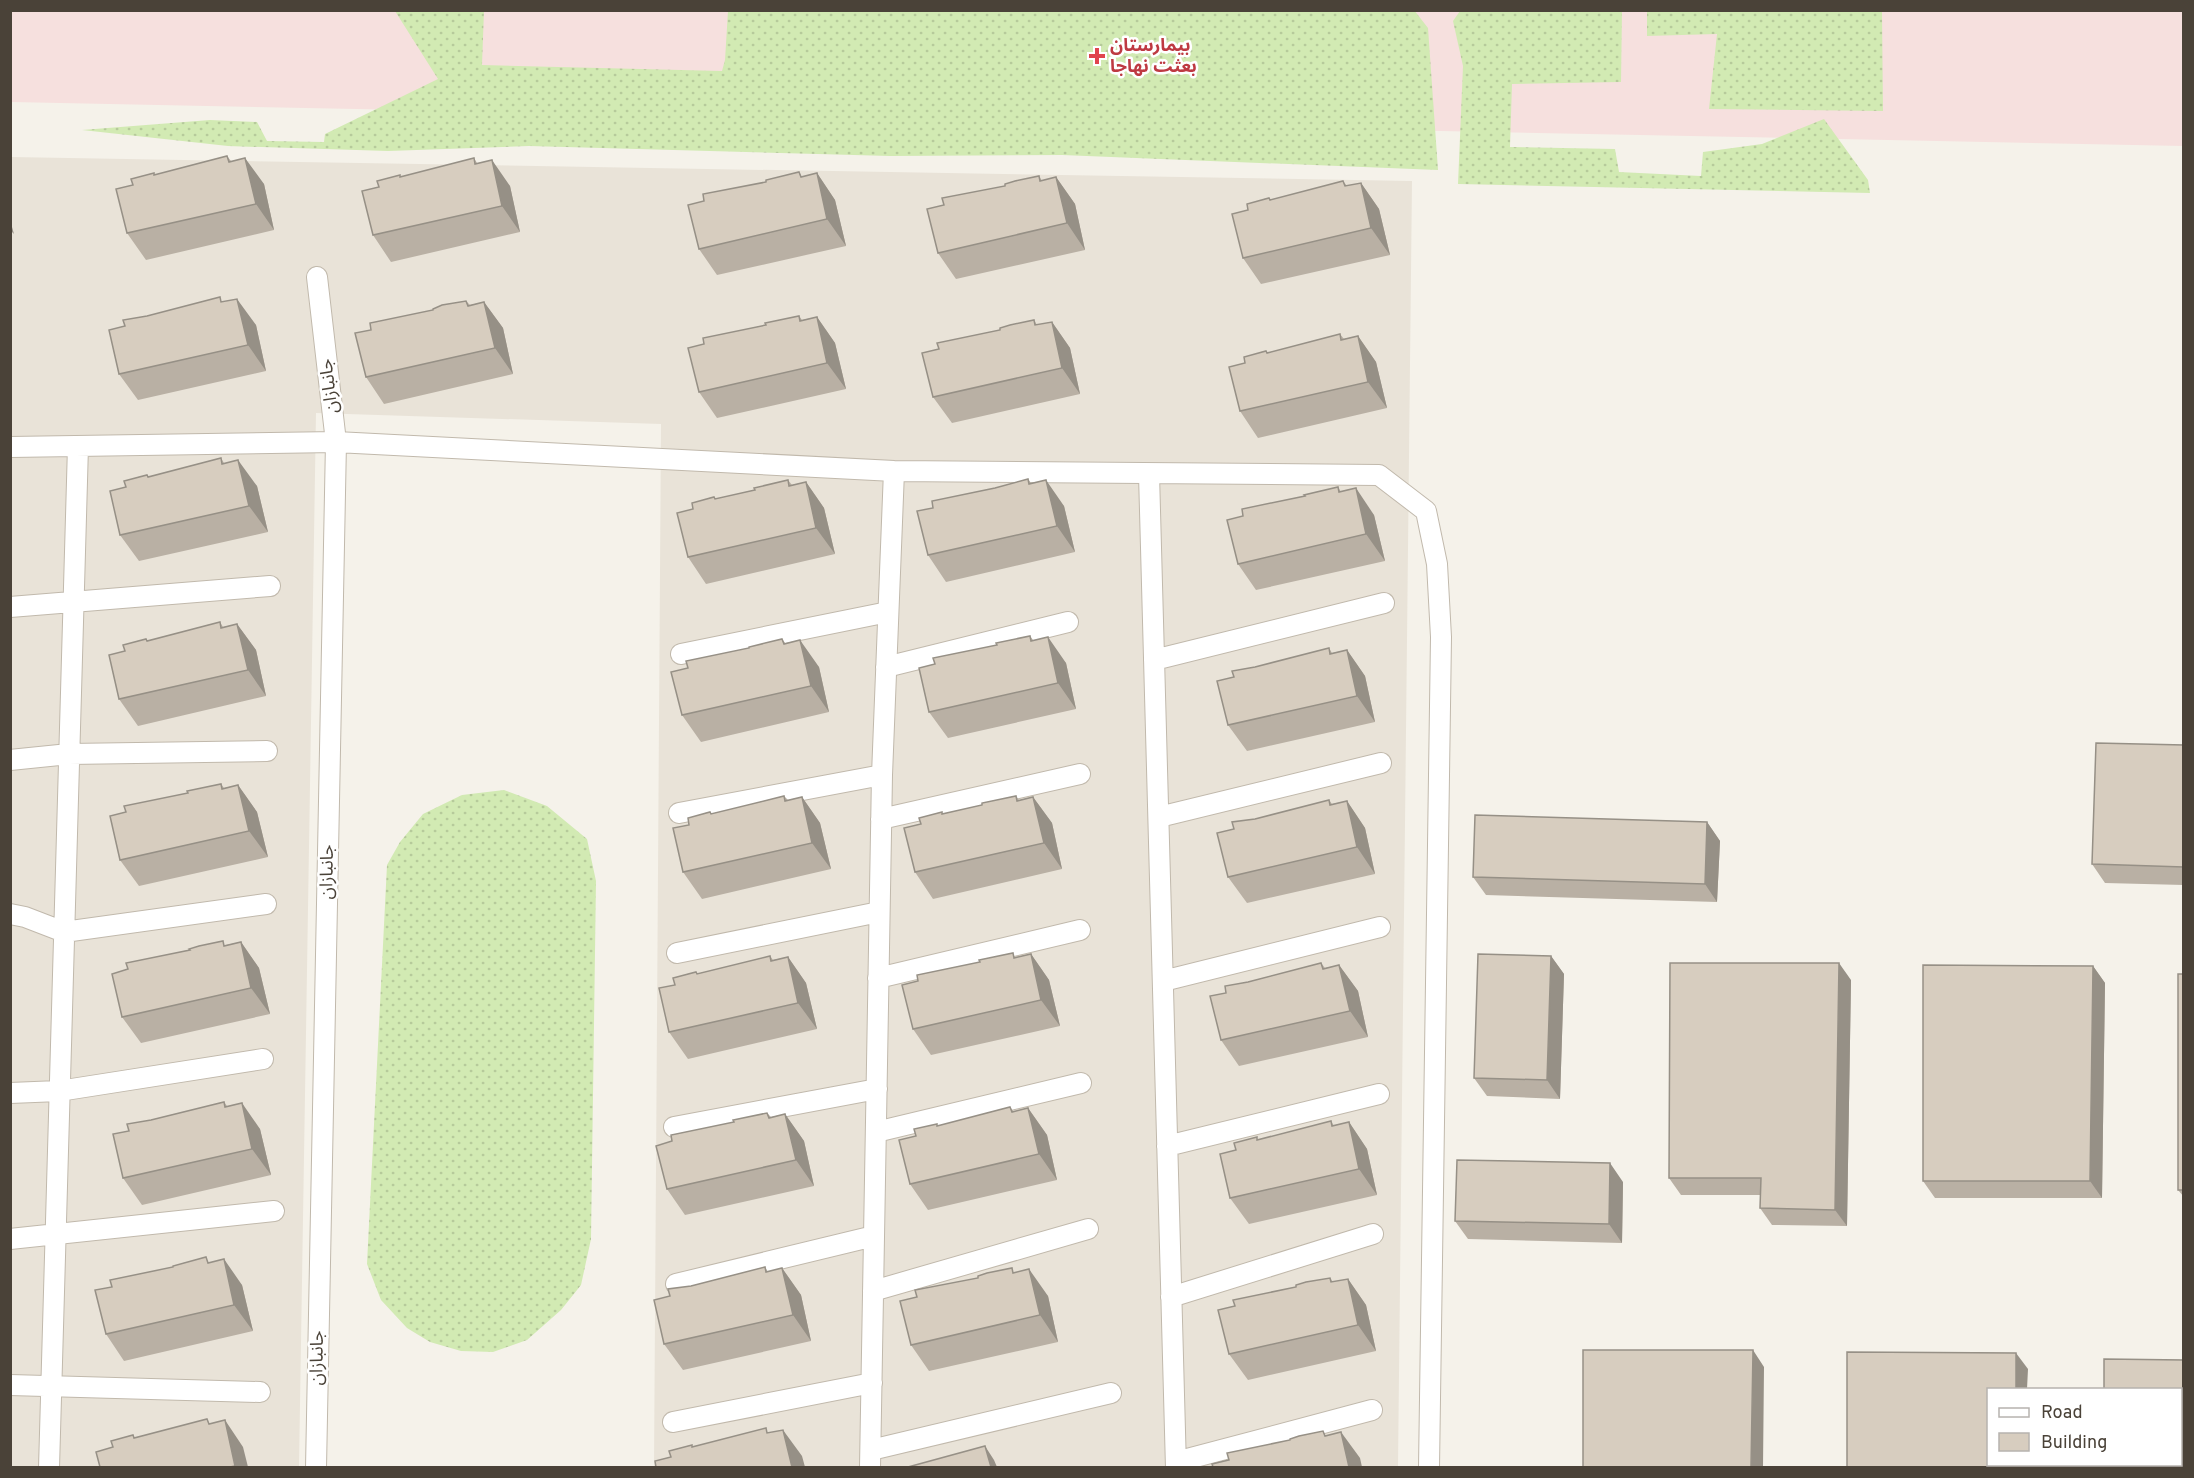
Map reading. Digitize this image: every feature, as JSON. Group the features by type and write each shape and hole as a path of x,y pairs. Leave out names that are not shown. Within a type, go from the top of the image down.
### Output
{"street":[{"name":"جانبازان","path":"316,1467 336,442 317,277"},
{"path":"10,447 336,442 894,471 1379,475 1426,511 1437,564 1441,637 1429,1467"},
{"path":"48,1467 78,446"},
{"path":"894,471 882,775 871,1459 1111,1393"},
{"path":"1149,474 1176,1465 1372,1410"},
{"path":"10,607 270,586"},
{"path":"1154,660 1384,603"},
{"path":"681,654 888,612"},
{"path":"886,667 1068,622"},
{"path":"10,760 69,753 267,752"},
{"path":"1159,817 1381,763"},
{"path":"881,819 1080,774"},
{"path":"679,813 882,775"},
{"path":"10,914 25,917 64,932 266,904"},
{"path":"677,953 879,912"},
{"path":"1163,981 1380,927"},
{"path":"878,978 1080,930"},
{"path":"10,1093 59,1091 263,1059"},
{"path":"876,1132 1081,1083"},
{"path":"674,1126 877,1089"},
{"path":"1167,1146 1379,1094"},
{"path":"10,1239 274,1211"},
{"path":"873,1292 1088,1228"},
{"path":"1171,1297 1373,1234"},
{"path":"676,1284 874,1236"},
{"path":"673,1422 872,1383"},
{"path":"10,1385 260,1392"}],"shaded area":[{"name":"بیمارستان بعثت نهاجا","path":"11,10 2184,11 2183,146 11,102"},
{"path":"11,157 1412,181 1398,1467 654,1467 661,424 316,413 299,1467 11,1468"}],"green space":[{"path":"1414,10 1428,28 1438,170 1062,155 890,156 529,146 388,151 228,146 82,130 210,120 257,122 267,141 324,142 325,134 438,79 395,11 484,11 482,65 722,71 725,60 728,11"},
{"path":"1460,11 1622,11 1621,82 1512,84 1510,147 1615,149 1619,172 1701,176 1703,152 1762,144 1824,119 1868,180 1870,193 1458,184 1463,66 1453,21"},
{"path":"1647,11 1882,11 1883,111 1709,109 1717,34 1647,36"},
{"path":"504,790 547,806 587,839 596,881 591,1239 581,1285 561,1310 527,1340 493,1352 461,1351 430,1342 407,1328 381,1300 367,1264 387,865 400,842 423,814 462,795"}],"building":[{"path":"227,156 229,162 245,158 256,204 127,233 116,189 133,185 131,179"},
{"path":"474,158 475,164 492,160 502,206 373,235 362,191 379,187 377,181"},
{"path":"799,172 801,177 817,173 827,219 699,249 688,205 704,201 703,194 766,182 766,180"},
{"path":"1039,176 1040,181 1056,177 1067,223 938,253 927,209 944,205 942,198 1005,186 1015,181"},
{"path":"1343,181 1345,186 1361,183 1371,228 1243,258 1232,214 1248,210 1247,204"},
{"path":"220,297 221,302 237,299 248,345 119,374 109,330 125,326 123,320"},
{"path":"466,301 468,306 484,302 495,348 366,377 355,333 371,330 370,323"},
{"path":"799,316 800,321 817,317 827,363 699,392 688,348 704,344 703,338"},
{"path":"1034,320 1035,325 1052,322 1062,368 933,397 922,353 939,349 937,343 1000,330 1010,325"},
{"path":"1340,334 1341,340 1358,336 1368,382 1240,411 1229,367 1245,363 1244,357"},
{"path":"221,458 222,464 238,460 249,506 120,535 110,491 126,487 124,481"},
{"path":"1028,479 1029,484 1046,480 1057,526 928,555 917,511 933,508 932,501"},
{"path":"788,480 789,486 806,482 816,528 688,557 677,513 693,509 692,503 755,490 754,488"},
{"path":"1338,487 1339,492 1356,488 1366,534 1238,564 1227,520 1243,516 1242,509"},
{"path":"220,622 221,628 237,624 248,670 119,699 109,655 125,651 123,645"},
{"path":"1030,636 1031,641 1048,637 1058,683 929,712 919,668 935,664 933,658"},
{"path":"782,639 784,644 800,640 811,686 682,715 671,672 688,668 686,661"},
{"path":"1329,648 1330,654 1347,650 1357,696 1228,725 1217,681 1234,677 1232,671"},
{"path":"2096,743 2184,745 2184,867 2092,864"},
{"path":"221,784 222,789 238,785 249,831 120,860 110,816 126,812 124,806"},
{"path":"784,796 785,801 802,797 812,843 683,872 673,828 689,825 688,818"},
{"path":"1016,796 1017,801 1033,797 1044,843 915,872 904,828 921,824 919,818"},
{"path":"1329,800 1330,805 1347,801 1357,847 1228,877 1217,833 1234,829 1232,822 1255,819"},
{"path":"1475,815 1707,822 1705,884 1473,877"},
{"path":"223,941 224,946 241,942 251,988 122,1017 112,974 128,969 126,963"},
{"path":"1013,953 1014,958 1031,954 1041,1000 913,1029 902,985 918,981 917,975"},
{"path":"1478,954 1551,956 1547,1080 1474,1078"},
{"path":"770,956 771,961 788,957 798,1003 669,1032 659,988 675,985 673,978"},
{"path":"1321,963 1323,969 1339,965 1350,1011 1221,1040 1210,996 1226,993 1225,986"},
{"path":"1670,963 1839,963 1835,1210 1760,1208 1761,1178 1669,1178"},
{"path":"1923,965 2093,966 2090,1181 1923,1181"},
{"path":"2178,974 2184,974 2184,1190 2178,1190"},
{"path":"224,1102 225,1107 242,1103 252,1149 123,1178 113,1134 129,1131 127,1124"},
{"path":"1010,1107 1012,1112 1028,1108 1039,1154 910,1184 899,1140 916,1136 914,1129 937,1124 937,1126"},
{"path":"767,1113 769,1118 785,1114 796,1160 667,1189 656,1146 672,1141 671,1135"},
{"path":"1331,1121 1332,1126 1349,1122 1359,1169 1230,1198 1220,1154 1236,1150 1234,1143 1257,1137 1257,1140"},
{"path":"1457,1160 1610,1163 1609,1224 1455,1221"},
{"path":"206,1257 208,1263 224,1259 234,1305 106,1334 95,1290 112,1287 110,1280 173,1267"},
{"path":"765,1267 766,1272 782,1268 793,1315 664,1344 654,1300 670,1296 668,1289 691,1286"},
{"path":"1012,1268 1013,1273 1029,1269 1040,1315 911,1345 900,1301 917,1297 915,1290 978,1278 987,1273"},
{"path":"1330,1278 1331,1282 1348,1279 1358,1325 1229,1354 1218,1310 1235,1306 1233,1300"},
{"path":"1583,1350 1753,1350 1751,1467 1583,1467"},
{"path":"1847,1352 2016,1353 2016,1388 1987,1388 1987,1466 2054,1466 2054,1467 1847,1467"},
{"path":"2104,1359 2184,1360 2184,1467 2103,1467 2182,1466 2182,1388 2104,1388"},
{"path":"207,1419 209,1424 225,1420 235,1466 100,1467 96,1452 113,1447 111,1441 133,1435 134,1438"},
{"path":"766,1428 767,1433 783,1430 792,1467 656,1467 655,1461 671,1457 669,1451"},
{"path":"1323,1431 1325,1436 1341,1432 1349,1467 1213,1467 1212,1464 1229,1460 1227,1453"},
{"path":"985,1446 991,1467 908,1467"}],"place":[{"name":"بیمارستان بعثت نهاجا","path":"1097,56"}]}
